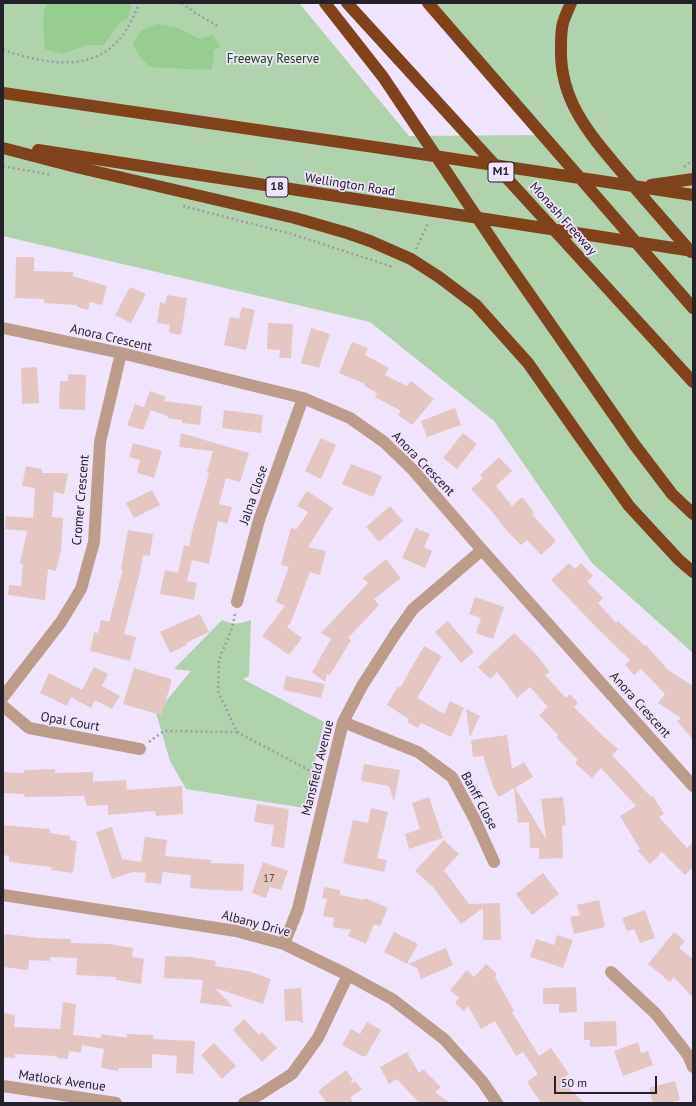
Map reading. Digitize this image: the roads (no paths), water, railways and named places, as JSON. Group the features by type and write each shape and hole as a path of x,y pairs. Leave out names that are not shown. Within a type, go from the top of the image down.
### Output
{"highway":[{"path":"325,3 383,77 520,280 634,444 672,494 693,514"},
{"name":"Monash Freeway","path":"347,3 693,382"},
{"path":"428,3 693,308"},
{"path":"571,3 563,24 560,56 565,86 571,103 596,142 693,254"},
{"path":"3,93 693,195"},
{"name":"Wellington Road","path":"3,144 427,211 693,251"},
{"path":"3,148 76,167 295,218 353,235 411,259 476,305 528,362 629,506 679,560 693,572"},
{"path":"640,187 693,178"}],"street":[{"name":"Anora Crescent","path":"3,328 121,353 303,398 350,418 384,442 413,470 482,550 693,786"},
{"name":"Cromer Crescent","path":"3,697 61,622 81,589 94,542 100,442 121,353"},
{"name":"Jalna Close","path":"238,602 259,520 303,398"},
{"name":"Mansfield Avenue","path":"284,944 298,909 343,722 362,686 396,632 413,609 482,550"},
{"name":"Opal Court","path":"3,706 29,728 140,749"},
{"name":"Banff Close","path":"343,722 418,752 452,777 474,818 494,862"},
{"name":"Albany Drive","path":"3,895 236,931 284,944 348,975 392,999 444,1039 482,1082 497,1103"},
{"path":"611,972 656,1014 688,1055 693,1067"},
{"path":"244,1103 292,1074 318,1038 348,975"},
{"name":"Matlock Avenue","path":"3,1086 116,1103"}],"park label":[{"name":"Freeway Reserve","path":"273,59"}]}
